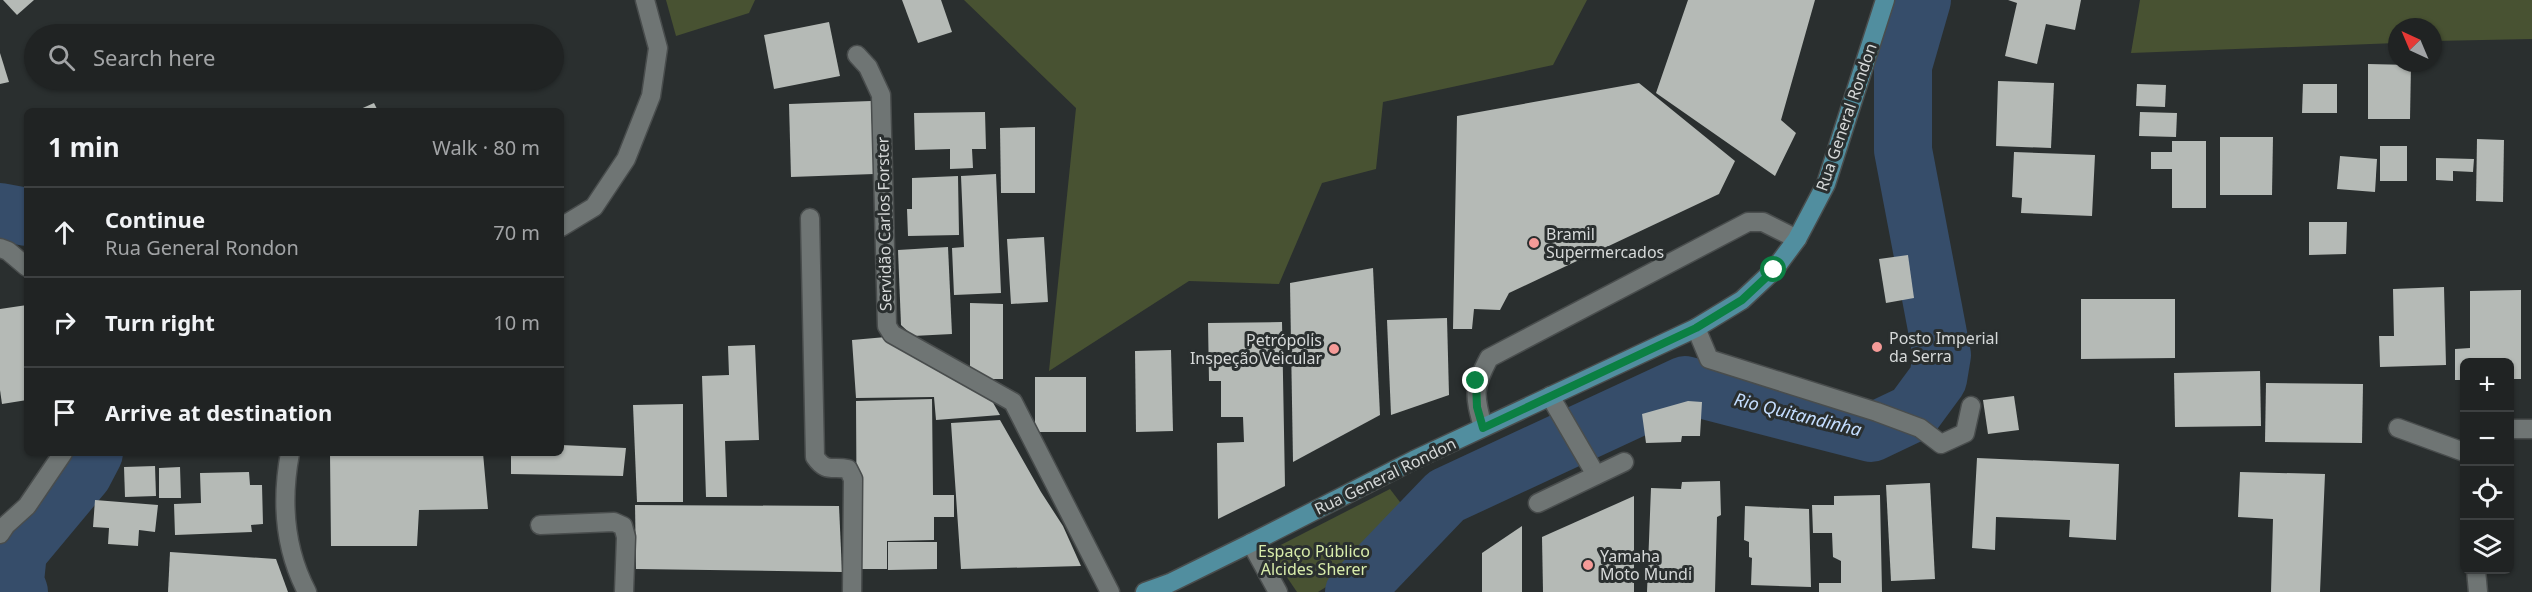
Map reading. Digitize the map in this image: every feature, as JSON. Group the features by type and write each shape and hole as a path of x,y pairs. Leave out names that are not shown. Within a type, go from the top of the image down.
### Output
{"main road":[{"name":"Rua General Rondon","path":"1145,592 1170,583 1483,428 1696,328 1742,300 1774,270 1797,239 1826,184 1885,0"}],"street":[{"path":"564,225 594,207 626,159 651,96 658,48 645,0"},
{"name":"Servidão Carlos Forster","path":"857,55 868,67 881,95 887,326 892,334 1013,402 1110,592"},
{"path":"810,218 815,457 820,465 826,468 848,469 854,479 852,592"},
{"path":"1483,428 1477,407 1476,381 1490,358 1748,222 1763,222 1797,239"},
{"path":"0,248 8,251 24,264"},
{"path":"1696,328 1709,359 1877,412 1920,428 1941,444 1965,433 1971,406"},
{"path":"1551,397 1596,475"},
{"path":"2398,428 2460,451"},
{"path":"2514,429 2532,429"},
{"path":"0,534 6,525 27,506 61,456"},
{"path":"290,456 284,520 297,572 307,592"},
{"path":"1538,503 1624,462"},
{"path":"540,525 614,522 623,526 626,537 624,592"},
{"path":"1251,543 1277,591"},
{"path":"2476,574 2478,592"}],"green space":[{"path":"666,0 755,0 749,13 676,36"},
{"path":"964,0 1587,0 1553,65 1383,102 1376,169 1322,183 1279,284 1189,281 1049,371 1076,108"},
{"path":"2140,0 2532,0 2532,39 2442,41 2442,18 2388,18 2388,43 2131,53"},
{"name":"Espaço Público Alcides Sherer","path":"1390,489 1403,506 1334,582 1318,592 1297,592 1269,551"}],"building":[{"path":"3,0 34,0 17,15"},
{"path":"902,0 941,0 952,32 918,43"},
{"path":"1688,0 1815,0 1781,120 1796,133 1775,176 1656,93"},
{"path":"2008,0 2081,0 2075,30 2046,24 2037,64 2005,56 2017,3"},
{"path":"829,22 840,76 774,89 764,35"},
{"path":"0,53 9,82 0,84"},
{"path":"2368,64 2388,64 2388,72 2411,72 2410,119 2368,119"},
{"path":"1998,81 2054,83 2051,148 1996,146"},
{"name":"Bramil Supermercados","path":"1639,83 1735,161 1719,194 1509,293 1500,310 1474,309 1472,329 1453,329 1457,116"},
{"path":"2137,84 2166,85 2165,107 2136,106"},
{"path":"2303,84 2337,84 2337,113 2302,113"},
{"path":"871,101 874,174 791,177 789,104"},
{"path":"374,103 376,108 363,108"},
{"path":"985,112 986,149 972,149 973,168 950,169 950,149 915,150 914,113"},
{"path":"2140,112 2177,113 2176,137 2139,136"},
{"path":"1035,127 1035,193 1001,193 1000,128"},
{"path":"2220,137 2273,137 2272,195 2220,195"},
{"path":"2477,139 2504,140 2503,202 2476,201"},
{"path":"2172,141 2206,141 2206,208 2172,208 2172,169 2151,169 2151,152 2172,152"},
{"path":"2380,146 2407,146 2407,181 2380,181"},
{"path":"2014,152 2095,155 2092,216 2021,213 2022,198 2012,197"},
{"path":"2340,156 2377,159 2375,192 2337,189"},
{"path":"2436,158 2474,159 2473,172 2453,171 2453,181 2436,180"},
{"path":"996,174 1001,293 954,295 952,248 964,247 961,176"},
{"path":"958,176 959,235 908,236 907,209 912,209 912,178"},
{"path":"2309,222 2347,222 2346,254 2309,255"},
{"path":"1044,237 1048,302 1011,304 1007,239"},
{"path":"948,247 952,334 913,336 901,325 898,250"},
{"path":"1908,255 1914,298 1886,303 1879,259"},
{"name":"Petrópolis Inspeção Veicular","path":"1373,268 1380,415 1293,462 1290,283"},
{"path":"2444,287 2446,365 2380,367 2379,336 2394,336 2393,289"},
{"path":"2521,290 2521,379 2514,379 2514,358 2460,358 2460,380 2455,380 2455,349 2470,348 2470,291"},
{"path":"2081,299 2175,299 2175,358 2081,359"},
{"path":"970,303 1003,304 1003,379 981,379 970,373"},
{"path":"24,305 24,400 2,404 0,390 0,309"},
{"path":"1447,318 1449,395 1391,415 1387,320"},
{"path":"1282,322 1285,486 1218,519 1217,443 1244,442 1243,417 1221,417 1221,381 1209,381 1208,323"},
{"path":"886,337 991,399 1000,415 936,420 934,397 856,398 852,340"},
{"path":"755,345 759,440 725,441 727,497 706,497 702,376 729,375 728,346"},
{"path":"1171,350 1173,431 1136,432 1135,351"},
{"path":"2260,371 2261,426 2175,427 2174,373"},
{"path":"1035,377 1086,377 1086,432 1035,432"},
{"path":"2266,383 2363,384 2362,443 2265,442"},
{"path":"2014,396 2019,430 1988,434 1983,400"},
{"path":"932,399 933,495 954,495 954,517 934,517 934,540 887,541 887,569 857,569 856,401"},
{"path":"1688,401 1702,402 1700,436 1682,436 1681,442 1646,443 1642,414"},
{"path":"683,404 683,502 637,502 633,405"},
{"path":"1000,420 1063,526 1081,566 961,569 951,423"},
{"path":"564,445 626,448 623,476 511,474 511,456 564,456"},
{"path":"330,456 483,456 488,509 419,510 417,546 331,546"},
{"path":"1977,458 2119,464 2116,540 2069,537 2070,520 1996,517 1995,550 1972,548"},
{"path":"155,466 156,496 125,497 124,467"},
{"path":"180,467 181,498 159,498 159,468"},
{"path":"249,472 250,485 262,485 263,524 251,525 252,532 175,535 174,504 201,503 200,473"},
{"path":"2240,472 2325,474 2320,592 2271,592 2273,519 2238,517"},
{"path":"1720,481 1721,515 1717,517 1715,592 1647,592 1651,488 1681,489 1682,482"},
{"path":"1930,483 1935,579 1891,581 1886,485"},
{"path":"1880,495 1882,592 1819,592 1819,583 1841,583 1841,561 1833,557 1832,533 1813,533 1812,505 1834,505 1834,496"},
{"name":"Yamaha Moto Mundi","path":"1634,496 1634,592 1543,592 1542,537"},
{"path":"95,500 158,505 155,532 139,530 138,546 108,544 109,528 93,527"},
{"path":"635,505 839,506 842,572 636,569"},
{"path":"1745,506 1809,509 1811,587 1751,585 1752,558 1749,557 1749,542 1744,540"},
{"path":"1522,526 1522,592 1482,592 1482,553"},
{"path":"888,542 937,542 937,569 888,570"},
{"path":"170,552 276,559 288,592 168,592"}],"waterway":[{"name":"Rio Quitandinha","path":"1354,592 1446,496 1685,385 1871,433 1913,413 1938,379 1942,355 1903,150 1903,66 1922,0"},
{"path":"0,212 24,216"},
{"path":"19,592 15,581 18,552 83,474 92,456"}],"place":[{"name":"Bramil Supermercados","path":"1534,243"},
{"name":"Posto Imperial da Serra","path":"1877,347"},
{"name":"Petrópolis Inspeção Veicular","path":"1334,349"},
{"name":"Yamaha Moto Mundi","path":"1588,565"}],"route":[{"path":"1476,381 1477,407 1483,428 1696,328 1742,300 1774,270"}]}
